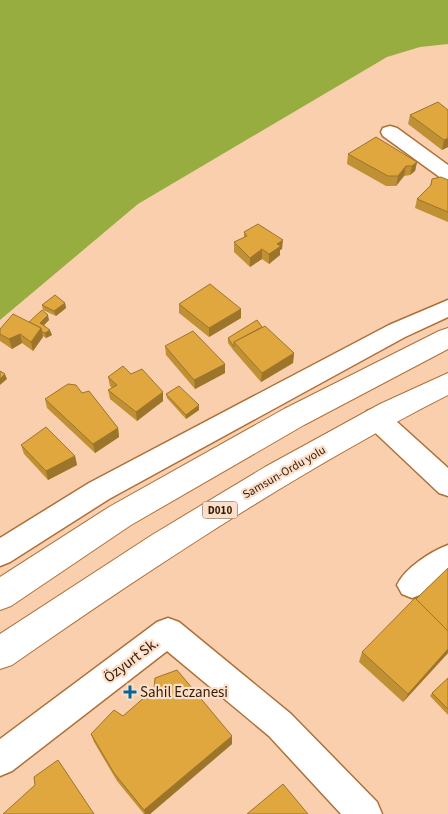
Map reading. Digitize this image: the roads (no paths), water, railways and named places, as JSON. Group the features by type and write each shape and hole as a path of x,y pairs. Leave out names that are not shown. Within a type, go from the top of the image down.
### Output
{"highway":[{"path":"0,595 120,516 294,417 448,338"},
{"name":"Samsun-Ordu yolu","path":"0,653 231,502 376,418 448,382"}],"street":[{"path":"390,132 448,174"},
{"path":"0,553 99,491 397,332 448,308"},
{"path":"376,418 448,485"},
{"path":"412,585 448,558"},
{"name":"Özyurt Sk.","path":"0,759 168,632 280,725 365,814"}],"place":[{"name":"Sahil Eczanesi","path":"130,692"}]}
